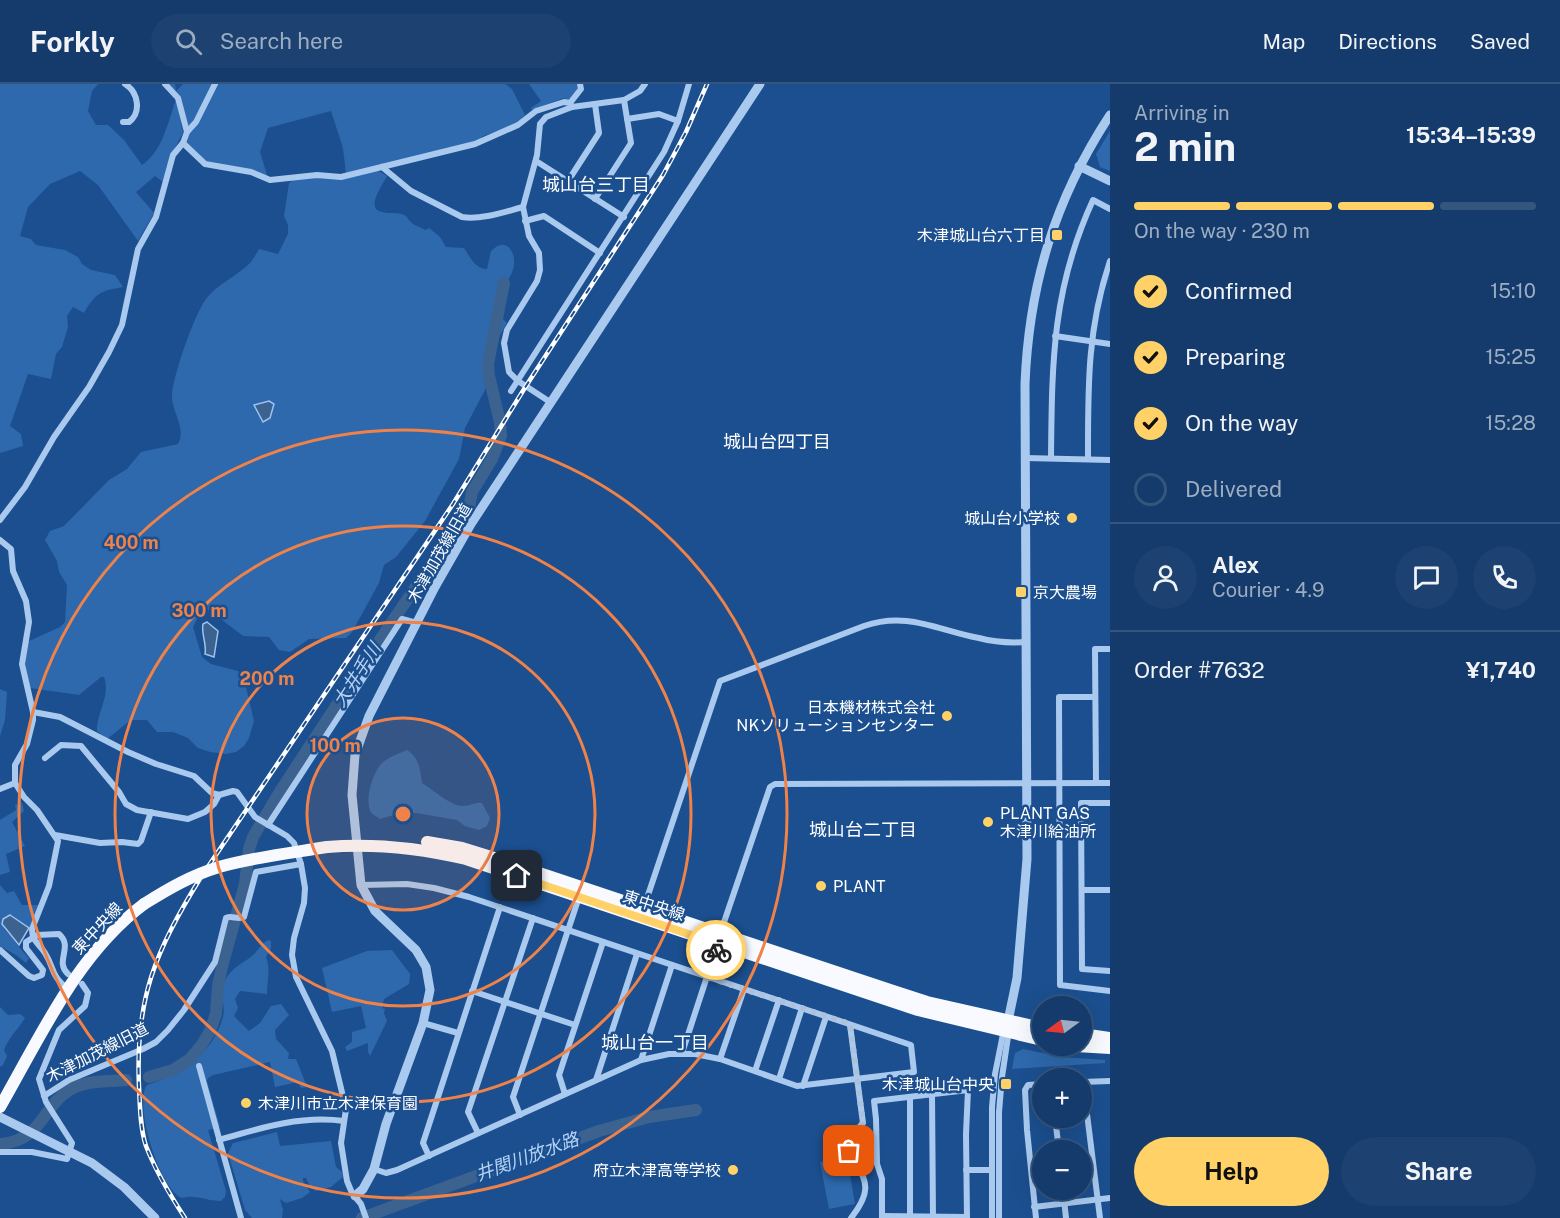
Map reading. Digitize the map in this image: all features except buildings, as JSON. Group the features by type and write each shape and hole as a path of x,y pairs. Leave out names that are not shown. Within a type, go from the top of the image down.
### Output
{"highway":[{"name":"東中央線","path":"356,844 368,839 392,839 414,840 462,848 644,907 719,939"},
{"name":"東中央線","path":"0,1107 68,989 89,958 106,938 144,904 169,888 217,867 263,856 356,844 434,851 466,859 579,897 917,999 1032,1037"},
{"name":"東中央線","path":"1007,1029 1032,1028"},
{"path":"1092,1035 1110,1038"},
{"path":"1092,1047 1110,1048"}],"street":[{"path":"123,122 129,122 137,111 135,93 125,84"},
{"path":"165,84 178,98 187,132"},
{"path":"0,520 25,488 54,436 89,387 122,325 138,249 156,217 173,155 196,122 215,84"},
{"path":"571,105 581,88 580,84"},
{"path":"549,402 509,372 504,343 507,330 537,281 541,264 539,253 529,236 523,207 540,144 539,128 542,121 571,105 624,100 640,91 645,84"},
{"path":"511,391 664,152 678,121 689,84"},
{"name":"木津加茂線旧道","path":"268,825 402,619 417,623 466,532 549,402 760,84"},
{"path":"594,199 631,142 624,100"},
{"path":"183,143 205,164 251,172 270,180 317,175 341,177 475,144 518,125 536,111 564,102 571,105"},
{"path":"567,181 599,133 595,104"},
{"path":"627,119 659,114 678,121"},
{"path":"992,1218 993,1096 1017,978 1028,859 1026,360 1034,293 1054,223 1079,166 1110,115"},
{"path":"536,161 624,217"},
{"path":"1079,166 1110,181"},
{"path":"381,167 411,191 462,217 492,215 523,207"},
{"path":"1051,458 1054,336 1064,282 1083,222 1093,200 1110,209"},
{"path":"525,221 544,216 600,253"},
{"path":"1088,459 1091,341 1097,304 1110,261"},
{"path":"1054,336 1110,344"},
{"path":"1025,458 1110,460"},
{"path":"0,540 11,549 13,571 26,601 29,622 22,664 33,720 27,744 15,765 15,783 55,835 58,841 57,849"},
{"path":"644,907 720,681 864,626 885,621 914,621 979,638 1026,642"},
{"path":"355,1196 363,1189 374,1169 386,1124 423,1023 430,990 423,961 407,939 375,911 361,885 351,784 358,740 417,623"},
{"path":"1096,782 1095,649 1110,649"},
{"path":"1095,697 1059,697 1060,985 1110,991"},
{"path":"33,712 66,719 107,743 156,764 194,776 212,793 219,795 237,792 255,816 294,843 301,864 305,888 304,903 294,938 292,955 296,977 332,1051 346,1109 341,1143 347,1181 366,1218"},
{"path":"45,758 61,745 81,746 119,792 126,804 137,810 188,819 205,812 214,804 219,795"},
{"path":"0,789 15,783"},
{"path":"682,1053 770,787 775,784 1110,783"},
{"path":"1110,803 1081,803 1082,969 1110,971"},
{"path":"55,835 100,843 138,844 151,812"},
{"path":"68,989 55,978 47,956 36,944 32,929 50,886 54,853 69,837"},
{"name":"木津加茂線旧道","path":"70,1151 72,1143 69,1136 45,1099 69,1080 156,1042 168,1030 210,972 219,951 226,918 244,917 256,872 301,864"},
{"path":"361,885 407,884 469,897 850,1024 911,1045 914,1072 797,1086 720,1059 682,1053 660,1055 641,1060 429,1156 386,1173 374,1169"},
{"path":"1082,890 1110,890"},
{"path":"520,1115 513,1097 579,897"},
{"path":"429,1156 423,1143 500,907"},
{"path":"478,1133 468,1112 533,918"},
{"path":"0,950 29,976 38,977 43,970 42,966 26,948 26,942 33,937 59,934 64,938 66,949 61,964 68,974"},
{"path":"565,1094 559,1075 603,942"},
{"path":"596,1080 637,954"},
{"path":"641,1060 672,965"},
{"path":"45,1099 39,1079 40,1073 59,1030 85,1006 88,993 82,984"},
{"path":"720,1059 744,989"},
{"path":"472,991 575,1025"},
{"path":"755,1071 779,1000"},
{"path":"778,1079 802,1008"},
{"path":"803,1086 826,1017"},
{"path":"423,1023 458,1033"},
{"path":"850,1024 863,1123 847,1141 849,1151 863,1173 865,1192 862,1202 851,1218"},
{"path":"999,1218 999,1112 1007,1029"},
{"path":"199,1066 241,1218"},
{"path":"1092,1082 1110,1081"},
{"path":"1032,1085 1028,1085 1025,1090 1036,1218"},
{"path":"968,1090 967,1217 882,1217 882,1179 877,1164 874,1101 932,1094 968,1090"},
{"path":"932,1094 933,1217"},
{"path":"910,1097 910,1217"},
{"path":"0,1117 92,1163 124,1186 155,1218"},
{"path":"219,1140 258,1128 294,1121 324,1118 344,1121"},
{"path":"1088,1128 1100,1218"},
{"path":"0,1152 32,1152 67,1159 70,1151"},
{"path":"966,1170 992,1170"},
{"path":"1034,1207 1110,1198"},
{"path":"1064,1200 1066,1218"}],"shaded area":[{"path":"0,84 98,84 92,91 88,111 96,125 108,125 124,140 142,165 160,144 176,99 183,133 172,153 163,182 155,176 136,192 154,213 138,241 98,185 80,171 50,184 28,207 20,236 31,239 36,245 65,250 78,257 82,264 91,270 115,275 123,287 100,294 84,313 73,307 67,316 68,327 62,347 56,354 51,379 28,374 10,426 21,434 23,446 0,453"},
{"path":"168,84 175,84 176,91 183,84 214,84 189,128 179,94"},
{"path":"217,84 505,84 512,89 525,115 511,126 483,136 480,140 346,174 343,148 331,111 268,128 260,152 268,178 215,166 202,160 187,142 188,135"},
{"path":"529,84 579,84 580,87 571,99 564,98 532,110 531,108 541,101"},
{"path":"1110,131 1110,171 1100,167 1096,154"},
{"path":"373,170 387,176 376,196 377,210 402,214 415,225 425,230 429,228 440,237 446,247 464,248 479,267 487,269 491,251 499,246 507,246 513,254 511,275 501,290 497,302 499,314 507,323 499,337 485,390 465,428 459,459 425,521 396,557 384,565 379,583 352,632 346,638 309,639 290,652 279,650 269,637 243,636 209,610 198,617 193,627 202,657 211,664 238,671 244,679 254,721 244,746 236,752 226,754 210,752 198,748 188,738 173,732 157,732 147,720 131,720 107,739 97,731 106,691 104,677 79,695 30,688 25,662 27,642 60,627 65,622 67,585 45,540 50,531 64,526 109,480 127,469 141,452 178,444 181,432 172,395 190,331 210,294 249,264 259,249 278,254 288,234 288,225 284,216 289,183 293,180"},
{"path":"269,401 274,404 270,418 263,422 254,405"},
{"path":"207,622 218,631 214,657 205,654 203,624"},
{"path":"0,689 7,692 5,720 0,736"},
{"path":"407,750 420,768 422,783 458,806 482,803 490,818 487,826 479,830 465,826 457,820 416,813 397,814 380,819 373,814 368,799 375,773 384,762"},
{"path":"22,803 24,811 12,822 25,846 6,854 10,872 0,875 0,820 16,810 15,805"},
{"path":"0,885 7,893 14,891 22,905 39,905 29,928 12,916 4,929 29,958 26,963 0,946"},
{"path":"10,915 29,928 19,945 2,924 3,919"},
{"path":"268,940 271,941 271,948 266,957 269,971 267,994 240,991 235,999 238,1008 234,1016 249,1031 260,1023 271,1006 281,1004 289,1015 275,1030 276,1039 289,1053 288,1059 296,1059 307,1087 301,1088 298,1082 275,1087 270,1062 208,1078 220,1127 208,1130 226,1191 225,1197 221,1201 182,1198 165,1180 151,1146 143,1110 147,1085 173,1075 204,1052 212,1042 223,1017 222,989 226,979"},
{"path":"392,950 410,974 409,984 384,999 382,1008 385,1009 387,1021 370,1056 368,1043 347,1051 345,1047 352,1042 352,1032 366,1028 361,1006 332,1012 322,968 367,951"},
{"path":"0,1007 8,1015 20,1014 25,1018 6,1045 4,1050 7,1056 0,1067"},
{"path":"1023,1049 1032,1051 1032,1056 1105,1060 1105,1063 1012,1069 1015,1053"},
{"path":"277,1132 280,1146 331,1141 336,1167 342,1172 343,1177 331,1187 316,1191 311,1188 306,1178 303,1178 310,1192 302,1198 286,1203 280,1199 283,1210 282,1218 252,1218 245,1210 228,1153 233,1143"},
{"path":"847,1157 855,1204 829,1209 820,1162"}],"waterway":[{"name":"大井手川","path":"149,1077 173,1070 190,1059 210,1031 216,1014 218,985 223,963 245,884 249,849 253,837 363,665 469,508 472,492 492,459 501,436 488,364 504,283"},
{"name":"大井手川","path":"0,1144 26,1136 35,1129 55,1103 75,1087 94,1082 126,1080"},
{"name":"井関川放水路","path":"362,1218 599,1131 649,1117 696,1110"}],"railway":[{"path":"185,1218 146,1146 139,1087 141,1027 145,1001 151,977 171,929 201,877 453,504 526,386 663,175 686,132 707,84"}],"way so far":[{"path":"716,950 707,977 850,1024 863,1123 847,1141 849,1151"}],"place":[{"name":"木津城山台六丁目","path":"1057,235"},
{"name":"城山台小学校","path":"1072,518"},
{"name":"京大農場","path":"1021,592"},
{"name":"日本機材株式会社 NKソリューションセンター","path":"947,716"},
{"name":"PLANT GAS 木津川給油所","path":"988,822"},
{"name":"PLANT","path":"821,886"},
{"name":"木津城山台中央","path":"1006,1084"},
{"name":"木津川市立木津保育園","path":"246,1103"},
{"name":"府立木津高等学校","path":"733,1170"}],"district":[{"name":"城山台三丁目","path":"596,185"},
{"name":"城山台四丁目","path":"777,442"},
{"name":"城山台二丁目","path":"863,830"},
{"name":"城山台一丁目","path":"655,1043"}],"route":[{"path":"517,876 718,944 716,950"}]}
